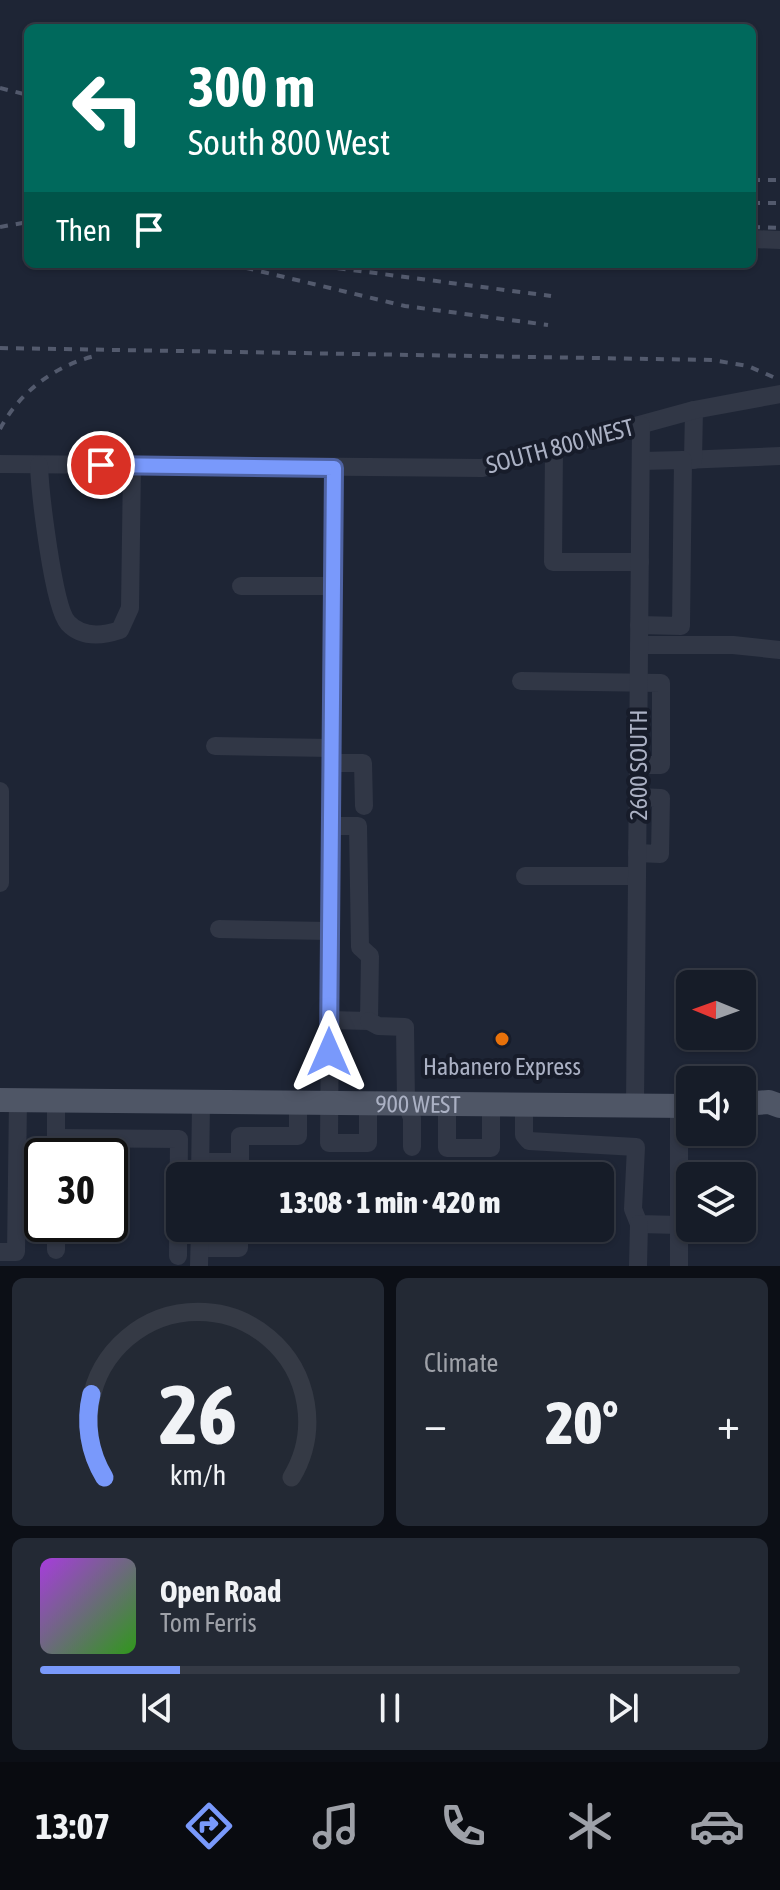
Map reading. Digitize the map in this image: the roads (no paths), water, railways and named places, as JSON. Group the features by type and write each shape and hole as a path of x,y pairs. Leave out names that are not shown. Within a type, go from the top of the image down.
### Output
{"main road":[{"name":"900 WEST","path":"9,1100 676,1107"},
{"path":"756,1103 776,1101"}],"street":[{"path":"756,239 780,240"},
{"name":"SOUTH 800 WEST","path":"0,464 482,468 694,410 780,394"},
{"path":"639,625 681,626 688,460 694,410"},
{"name":"2600 SOUTH","path":"635,1105 641,425"},
{"path":"554,450 553,562 640,562"},
{"path":"641,461 780,456"},
{"path":"39,465 40,506 63,617 81,632 94,635 120,630 130,608 132,465"},
{"path":"334,468 329,1143 368,1143 368,1102"},
{"path":"241,586 333,586"},
{"path":"639,645 733,645 780,650"},
{"path":"521,681 639,684"},
{"path":"215,746 331,755 363,763 364,806"},
{"path":"0,791 0,883"},
{"path":"331,826 358,826 360,947 370,956 369,1021"},
{"path":"525,876 637,876"},
{"path":"219,929 330,931"},
{"path":"329,1020 369,1021 378,1026 405,1027 406,1102 412,1118 412,1147"},
{"path":"0,1252 16,1252 9,1100"},
{"path":"56,1101 56,1138"},
{"path":"240,1162 240,1136 298,1136 298,1102"},
{"path":"200,1162 201,1103"},
{"path":"447,1103 447,1148 491,1148 491,1103"},
{"path":"524,1104 524,1135 529,1141 626,1144 636,1147 633,1209 639,1224 638,1266"},
{"path":"128,1142 179,1139 178,1256"},
{"path":"639,1224 676,1225"},
{"path":"56,1242 56,1250"},
{"path":"200,1257 239,1248 239,1242"},
{"path":"679,1242 679,1266"}],"railway":[{"path":"0,88 24,94"},
{"path":"756,180 780,180"},
{"path":"756,203 780,203"},
{"path":"0,227 24,223"},
{"path":"756,227 780,228"},
{"path":"247,268 405,306 548,325"},
{"path":"337,268 551,296"},
{"path":"0,348 712,360 748,366 780,380"},
{"path":"0,429 18,403 41,381 69,365 99,355"}],"place":[{"name":"Habanero Express","path":"502,1039"}]}
